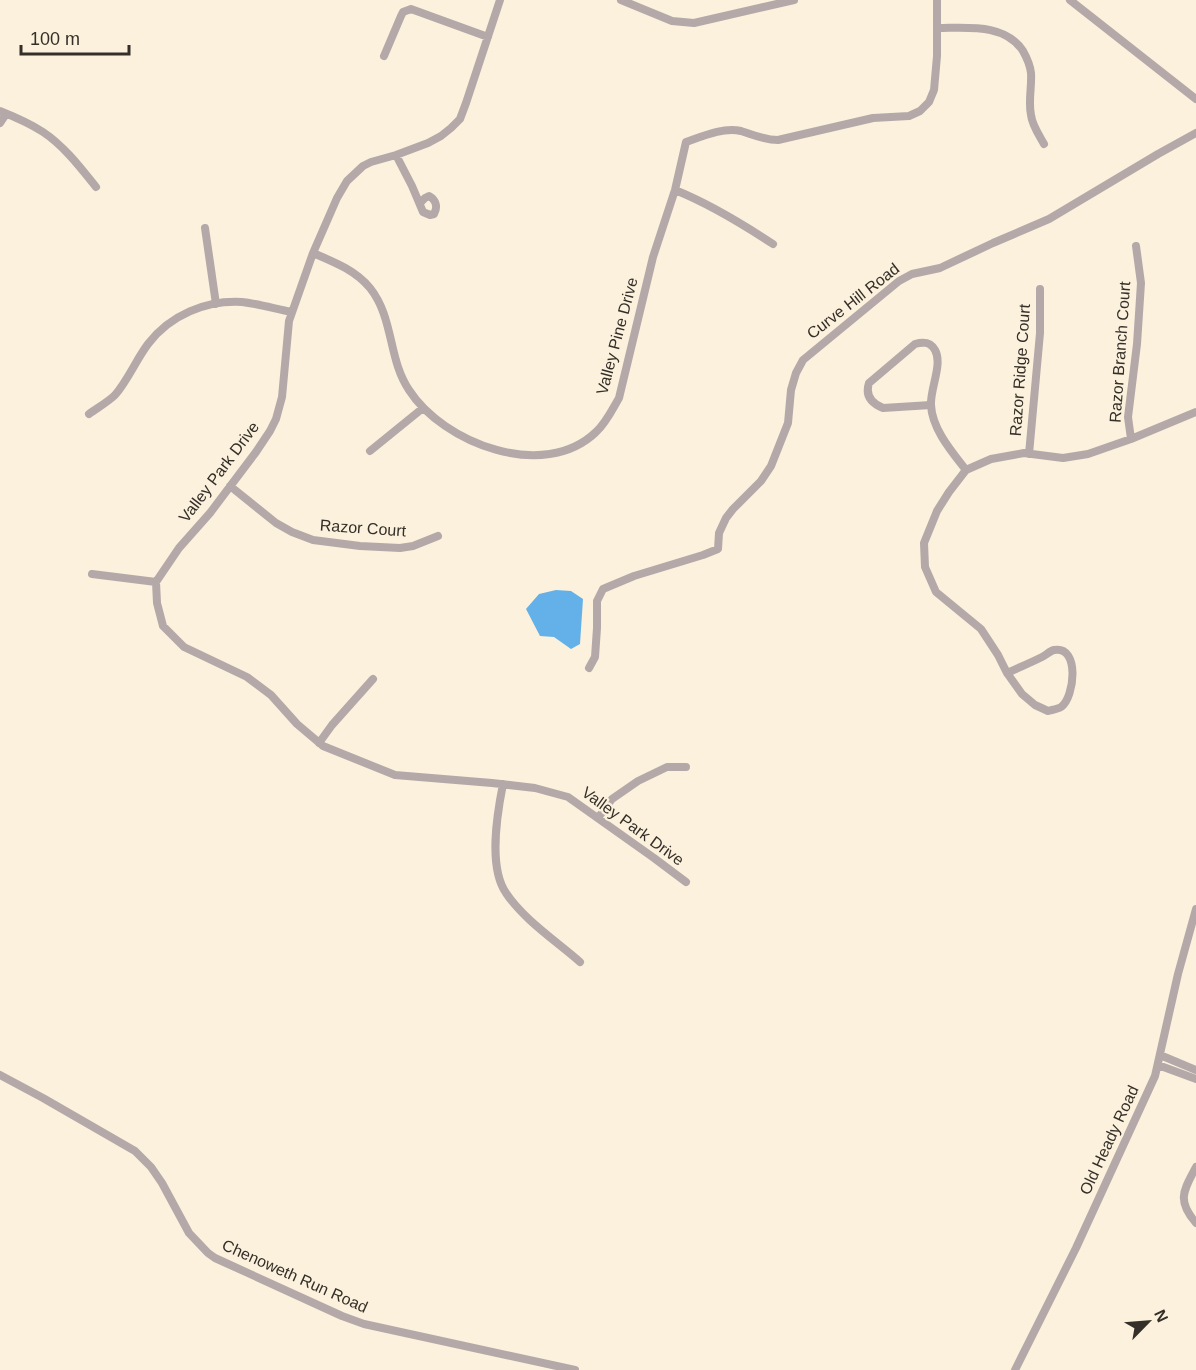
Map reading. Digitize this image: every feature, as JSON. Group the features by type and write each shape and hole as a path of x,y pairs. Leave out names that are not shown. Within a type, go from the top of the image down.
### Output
{"street":[{"name":"Valley Park Drive","path":"500,0 460,119 441,136 428,143 363,166 347,182 337,198 313,253 289,321 282,397 276,419 256,452 210,513 179,548 156,582 157,603 163,626 184,647 247,677 271,695 297,724 322,746 395,775 535,788 568,798 686,882"},
{"path":"621,0 665,18 684,23 694,23 794,0"},
{"path":"937,0 938,28 992,30 1004,34 1020,46 1029,63 1031,74 1030,116 1044,144"},
{"path":"1070,0 1196,99"},
{"path":"384,56 403,12 411,9 488,37"},
{"name":"Valley Pine Drive","path":"313,253 352,271 371,289 388,324 393,353 402,379 423,408 442,424 466,438 520,455 535,456 557,453 595,434 610,415 618,398 653,257 675,190 686,142 725,130 739,130 766,140 778,140 873,118 915,114 929,102 934,90 938,56 938,28"},
{"path":"0,123 3,112 42,131 57,142 96,187"},
{"name":"Curve Hill Road","path":"589,668 595,657 597,601 603,589 634,576 718,549 719,532 726,518 761,481 771,466 788,423 791,390 803,360 899,281 918,272 939,268 1049,219 1196,133"},
{"path":"396,155 420,203"},
{"path":"675,190 708,204 773,244"},
{"path":"206,228 216,304"},
{"name":"Razor Branch Court","path":"966,470 991,459 1024,453 1064,458 1080,456 1131,439 1128,417 1137,344 1141,283 1136,246"},
{"name":"Razor Ridge Court","path":"1029,454 1040,333 1041,289"},
{"path":"89,414 116,394 148,345 160,331 179,316 200,308 230,302 249,303 292,312"},
{"path":"931,405 883,408 875,405 870,399 867,391 869,383 915,344 923,342 930,344 935,350 938,360 931,405 937,427 966,470 937,511 924,543 925,567 936,592 981,629 1007,673 1022,694 1035,705 1048,711 1061,707 1069,695 1072,666 1070,656 1062,650 1052,650 1007,673"},
{"path":"370,451 423,408"},
{"path":"1131,439 1196,412"},
{"name":"Razor Court","path":"230,486 276,523 313,540 400,549 438,536"},
{"path":"92,574 156,582"},
{"path":"319,743 373,679"},
{"path":"597,818 612,799 638,781 667,766 686,767"},
{"path":"504,784 498,807 495,865 505,892 530,921 580,962"},
{"name":"Old Heady Road","path":"1015,1370 1073,1253 1155,1076 1178,974 1196,909"},
{"path":"1160,1055 1196,1070"},
{"path":"1158,1065 1196,1079"},
{"name":"Chenoweth Run Road","path":"0,1075 135,1150 157,1176 189,1233 215,1258 364,1324 576,1370"},
{"path":"1196,1167 1183,1192 1186,1209 1196,1223"}],"water":[{"path":"556,590 571,591 583,599 580,644 571,649 554,637 540,636 526,609 539,594"}]}
